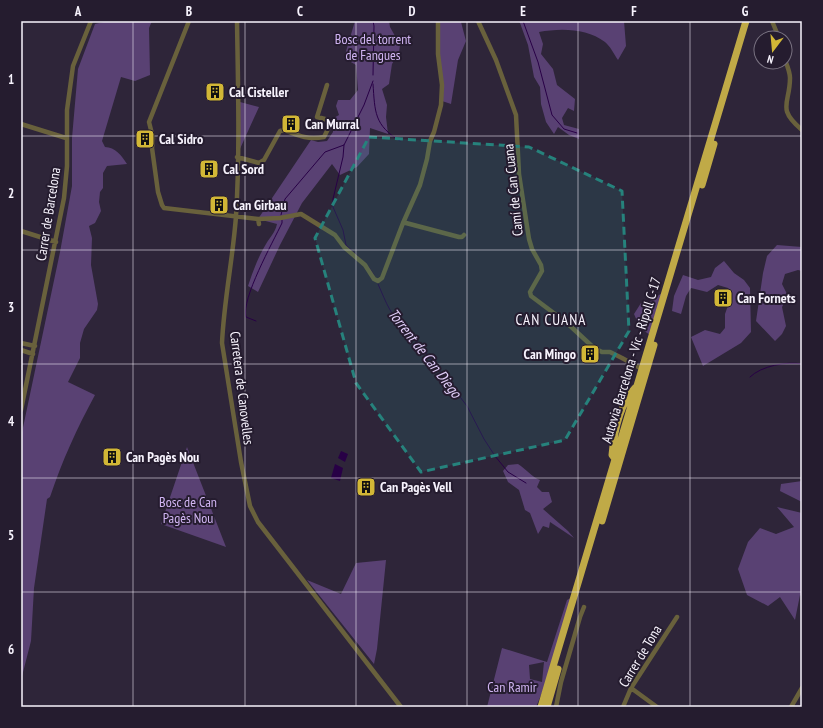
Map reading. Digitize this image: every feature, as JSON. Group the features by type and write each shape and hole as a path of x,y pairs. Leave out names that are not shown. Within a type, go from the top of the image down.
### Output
{"highway":[{"name":"Autovia Barcelona - Vic - Ripoll C-17","path":"544,706 574,599 573,594 577,577 576,573 579,570 583,557 589,548 615,459 612,455 614,437 626,400 637,387 746,21"},
{"name":"Autovia Barcelona - Vic - Ripoll C-17","path":"544,706 551,691 751,21"}],"street":[{"name":"Carrer de Barcelona","path":"21,410 64,198 67,166 67,110 73,66 90,21"},
{"path":"189,21 149,122 153,138 152,148 158,192 164,208 236,216 259,221 301,214 335,235 344,247 365,265 374,279 378,281 382,278 403,223 420,185 430,141 441,105 442,85 438,54 438,21"},
{"name":"Carretera de Canovelles","path":"237,21 238,111 236,216 222,343 241,462 250,506 258,522 401,707"},
{"name":"Camí de Can Cuana","path":"478,21 496,60 516,115 519,174 529,239 532,249 541,265 542,272 530,292 531,296 567,323 594,348 602,352 606,351 642,369"},
{"path":"788,70 790,77 786,108 792,122 802,130"},
{"path":"237,157 259,163 264,160 280,131 284,130 307,138 315,139 324,137 329,123 317,116 327,85"},
{"path":"21,124 66,138"},
{"path":"403,223 459,237 464,235"},
{"path":"21,231 56,242"},
{"path":"21,343 35,346"},
{"path":"21,350 33,354"},
{"path":"556,707 561,682 584,607"},
{"name":"Carrer de Tona","path":"623,707 631,688 676,617"},
{"path":"631,688 657,707"},
{"path":"791,707 802,688"}],"highlighted area":[{"path":"369,137 529,147 622,191 629,331 565,440 421,472 356,383 315,238"}],"green space":[{"path":"108,21 152,21 149,28 150,75 135,81 121,77 102,141 105,147 115,150 127,164 107,166 103,173 103,188 100,192 99,202 101,211 95,223 89,226 92,238 91,265 98,304 97,310 84,329 80,343 80,358 68,382 95,395 70,445 50,497 47,499 34,588 31,641 21,680 21,437 60,252 72,186 72,138 78,69 95,24"},
{"name":"Bosc del torrent de Fangues","path":"355,21 389,21 390,27 400,45 399,53 392,64 389,84 382,89 387,105 386,117 388,134 370,128 369,154 357,167 340,175 332,164 302,203 258,292 248,286 258,259 277,224 258,219 311,140 318,142 327,141 333,132 332,119 339,115 336,106 338,100 350,100 358,90 356,65 344,58"},
{"path":"438,21 461,22 466,41 458,60 451,104 442,101"},
{"path":"518,21 624,21 626,46 618,60 605,42 590,34 573,30 539,32 543,44 541,54 553,69 557,85 575,99 574,111 568,108 562,118 564,125 579,129 579,139 569,135 558,127 554,134 546,122 541,104 540,87 534,77 528,45"},
{"path":"240,102 259,107 239,151"},
{"path":"777,245 802,247 802,271 798,270 785,274 782,284 788,296 782,307 786,326 782,334 775,341 756,321 767,256"},
{"path":"724,261 734,273 744,280 750,288 751,332 741,343 703,366 691,337 705,330 720,334 725,328 725,314 732,294 728,288 718,285 707,292 691,288 686,296 681,314 672,311 674,296 683,275 698,280 711,277 715,268"},
{"path":"662,293 650,335 640,328 634,314 641,303 649,302"},
{"name":"Bosc de Can Pagès Nou","path":"187,447 226,547 161,524"},
{"path":"518,464 540,480 537,487 542,492 549,492 552,502 543,509 574,538 550,522 549,528 543,526 538,534 530,513 525,510 519,490 508,482 503,471 508,465"},
{"path":"802,481 802,502 780,491 781,484"},
{"path":"777,507 802,513 802,597 800,595 795,620 780,597 768,606 747,595 738,569 748,542 760,528 776,534 794,527"},
{"path":"386,560 377,649 374,664 307,580 341,594 356,563"},
{"name":"Can Ramir","path":"571,598 546,683 536,707 487,707 502,648 547,662 567,600","holes":["544,662 542,682 530,679 529,665"]}],"shaded area":[{"path":"341,451 348,454 345,462 338,458"},
{"path":"335,464 343,468 340,481 331,478"}],"waterway":[{"path":"373,21 373,75"},
{"path":"523,21 538,62 552,115 564,129 577,133"},
{"path":"281,215 285,199 325,152 344,145 364,105 373,81"},
{"path":"373,84 374,102 378,117 385,129 400,141"},
{"name":"Torrent de Can Diego","path":"344,145 343,157 333,199 333,207 343,230 346,245 362,260"},
{"path":"256,321 246,317 248,297 259,270 282,223 282,220"},
{"name":"Torrent de Can Diego","path":"368,266 374,275"},
{"name":"Torrent de Can Diego","path":"378,284 393,315 408,330 467,406 484,439 495,456 508,472 526,483"},
{"path":"750,377 755,373 774,365 789,363 802,364"}],"place":[{"name":"Cal Cisteller","path":"215,92"},
{"name":"Can Murral","path":"291,124"},
{"name":"Cal Sidro","path":"145,139"},
{"name":"Cal Sord","path":"209,169"},
{"name":"Can Girbau","path":"219,205"},
{"name":"Can Fornets","path":"723,298"},
{"name":"Can Mingo","path":"590,354"},
{"name":"Can Pagès Nou","path":"112,457"},
{"name":"Can Pagès Vell","path":"366,487"}],"district":[{"name":"CAN CUANA","path":"551,319"}]}
